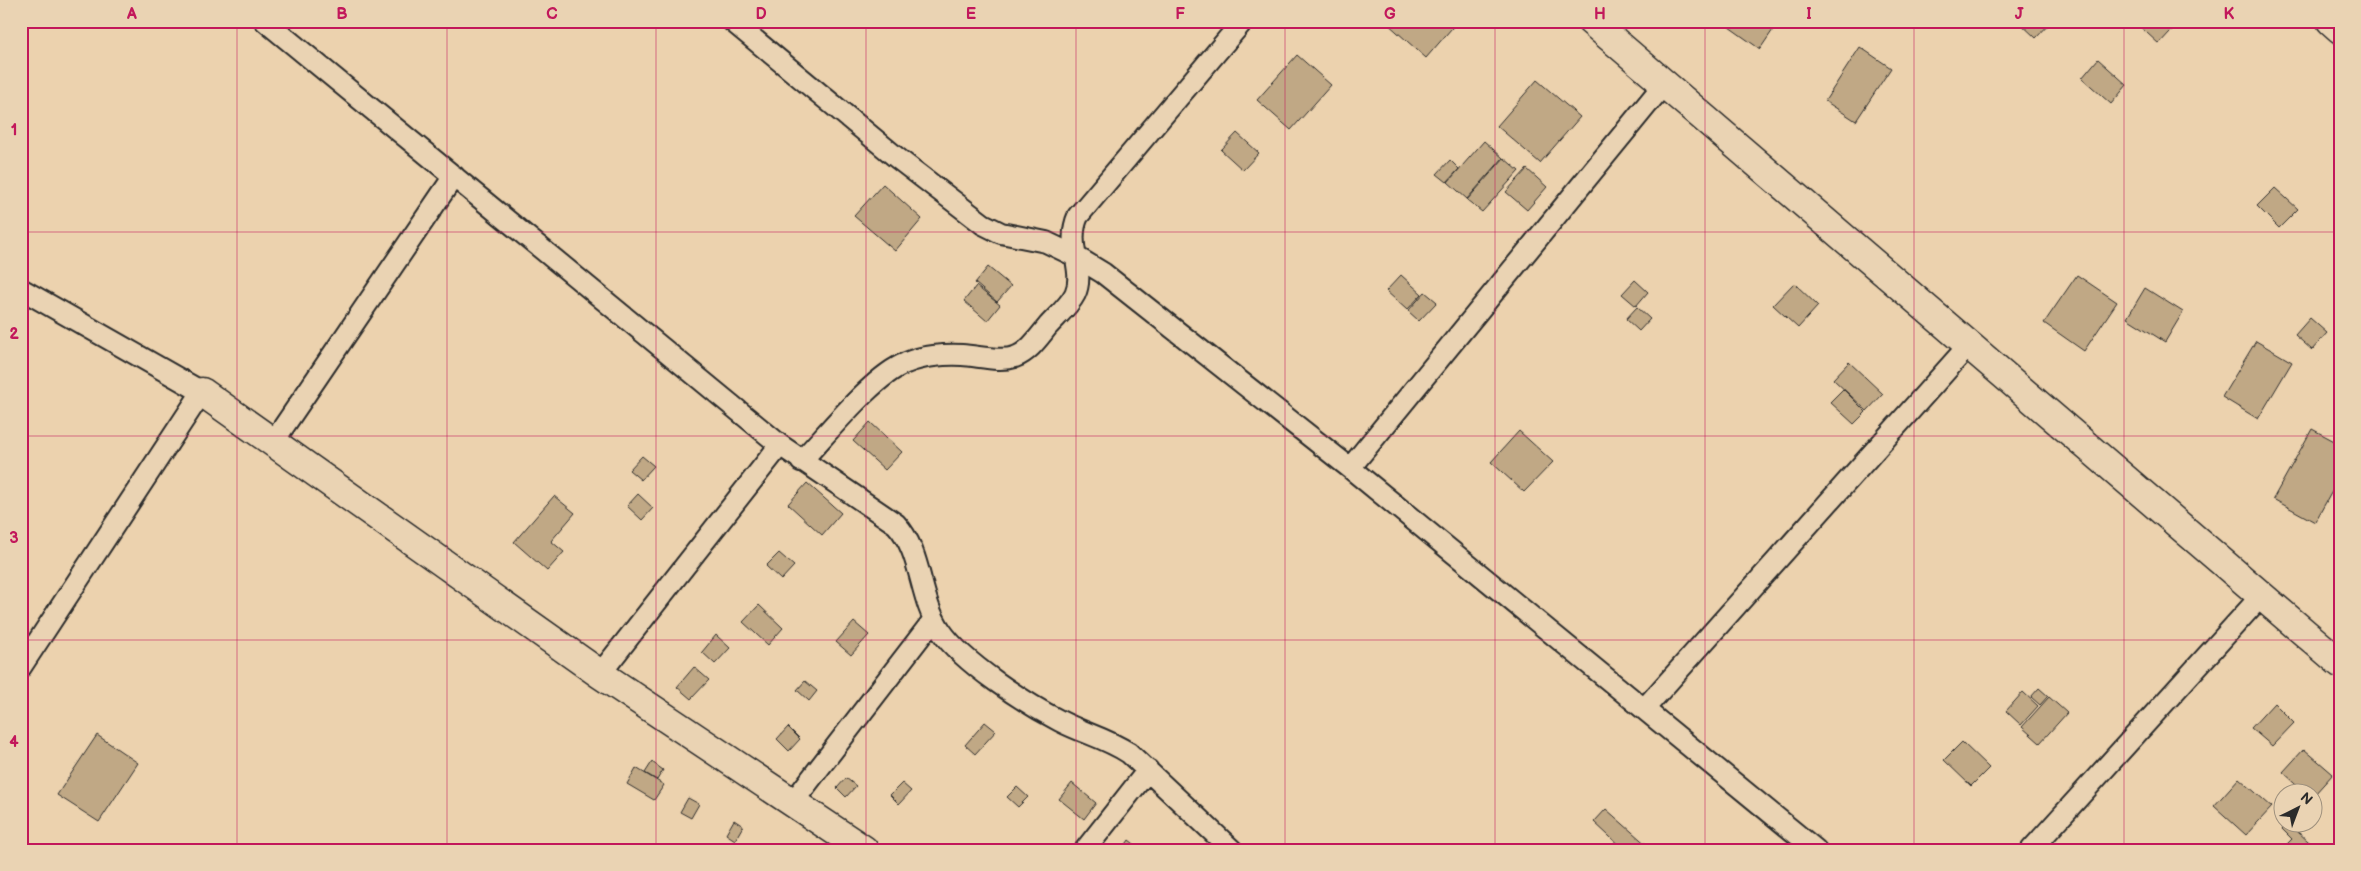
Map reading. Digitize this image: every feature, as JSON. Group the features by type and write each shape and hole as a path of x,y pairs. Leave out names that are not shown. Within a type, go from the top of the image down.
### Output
{"street":[{"path":"1591,21 2340,663"},
{"path":"2331,21 2340,29"},
{"path":"202,392 274,441 600,674 793,802 855,847"}],"lane":[{"path":"265,21 780,445 896,524 907,536 913,551 921,588 934,619 942,632 978,668 1025,701 1061,721 1110,740 1129,752 1232,850"},
{"path":"732,21 896,157 983,224 1001,233 1046,242 1104,273 1350,468 1816,850"},
{"path":"801,461 886,372 907,362 932,357 961,355 1004,359 1024,352 1074,296 1079,285 1072,229 1078,216 1243,21"},
{"path":"1350,468 1664,84"},
{"path":"274,441 454,176"},
{"path":"21,289 202,392 21,667"},
{"path":"1644,709 1970,345"},
{"path":"600,674 780,445"},
{"path":"2031,850 2262,595"},
{"path":"793,802 934,619"},
{"path":"1085,850 1148,770"}],"building":[{"path":"1388,21 1458,21 1426,58 1387,23"},
{"path":"1733,21 1779,21 1760,49 1729,27"},
{"path":"2018,21 2052,21 2036,38"},
{"path":"2134,21 2180,21 2159,44"},
{"path":"1860,47 1891,68 1856,121 1825,101"},
{"path":"1297,55 1331,85 1291,130 1257,100"},
{"path":"2098,59 2127,85 2111,104 2082,78"},
{"path":"1537,80 1580,117 1540,163 1497,126"},
{"path":"1237,133 1259,153 1243,170 1221,150"},
{"path":"1484,141 1503,158 1467,199 1448,182"},
{"path":"1504,158 1519,171 1482,212 1467,200"},
{"path":"1450,160 1459,169 1447,182 1437,174"},
{"path":"1527,169 1547,187 1527,210 1506,192"},
{"path":"883,184 922,219 895,251 854,216"},
{"path":"2275,188 2298,209 2279,228 2257,206"},
{"path":"988,267 1011,286 997,302 975,283"},
{"path":"1401,275 1422,294 1407,310 1386,291"},
{"path":"2077,275 2117,302 2084,351 2044,323"},
{"path":"1635,280 1648,292 1636,306 1622,294"},
{"path":"1794,283 1818,306 1798,328 1773,305"},
{"path":"976,286 1000,305 987,321 964,301"},
{"path":"2145,288 2183,312 2165,342 2127,318"},
{"path":"1425,292 1437,302 1419,321 1408,311"},
{"path":"1637,307 1650,319 1639,331 1626,319"},
{"path":"2310,318 2327,333 2312,350 2295,335"},
{"path":"2256,341 2292,362 2258,419 2222,397"},
{"path":"1849,362 1883,394 1867,411 1833,379"},
{"path":"1843,389 1866,412 1854,424 1830,402"},
{"path":"870,422 902,452 885,470 853,441"},
{"path":"2312,429 2340,444 2340,477 2315,522 2273,499"},
{"path":"1519,431 1553,462 1524,492 1491,462"},
{"path":"642,456 654,466 641,480 629,470"},
{"path":"807,483 841,513 822,535 788,504"},
{"path":"638,494 653,508 642,520 627,506"},
{"path":"554,496 575,513 551,541 564,552 547,571 514,542"},
{"path":"779,553 794,566 781,580 766,566"},
{"path":"759,605 783,628 768,645 743,622"},
{"path":"854,622 869,635 851,655 836,642"},
{"path":"716,635 730,648 715,664 702,652"},
{"path":"694,667 709,680 691,699 677,687"},
{"path":"805,681 817,691 809,701 797,690"},
{"path":"2039,688 2048,696 2040,705 2031,697"},
{"path":"2023,692 2038,706 2021,725 2006,711"},
{"path":"2049,697 2067,713 2040,743 2022,727"},
{"path":"2274,703 2294,723 2272,746 2251,728"},
{"path":"985,722 996,731 975,754 965,745"},
{"path":"788,727 800,739 789,751 777,739"},
{"path":"97,735 138,763 99,822 57,795"},
{"path":"1962,742 1989,768 1971,786 1944,760"},
{"path":"2304,749 2333,774 2324,784 2296,784 2283,772"},
{"path":"652,762 663,770 657,780 645,773"},
{"path":"636,768 664,785 654,800 627,784"},
{"path":"846,778 856,786 846,797 837,788"},
{"path":"2239,778 2272,807 2246,835 2214,806"},
{"path":"902,783 911,791 899,804 890,795"},
{"path":"1072,783 1096,803 1084,819 1059,799"},
{"path":"1017,787 1028,797 1018,807 1007,797"},
{"path":"688,798 699,804 691,818 680,812"},
{"path":"1606,809 1649,847 1647,850 1624,850 1594,822"},
{"path":"734,820 743,826 735,840 726,834"},
{"path":"2287,834 2300,834 2317,849 2292,850 2287,844 2292,839"},
{"path":"1129,840 1142,850 1122,850"}]}
